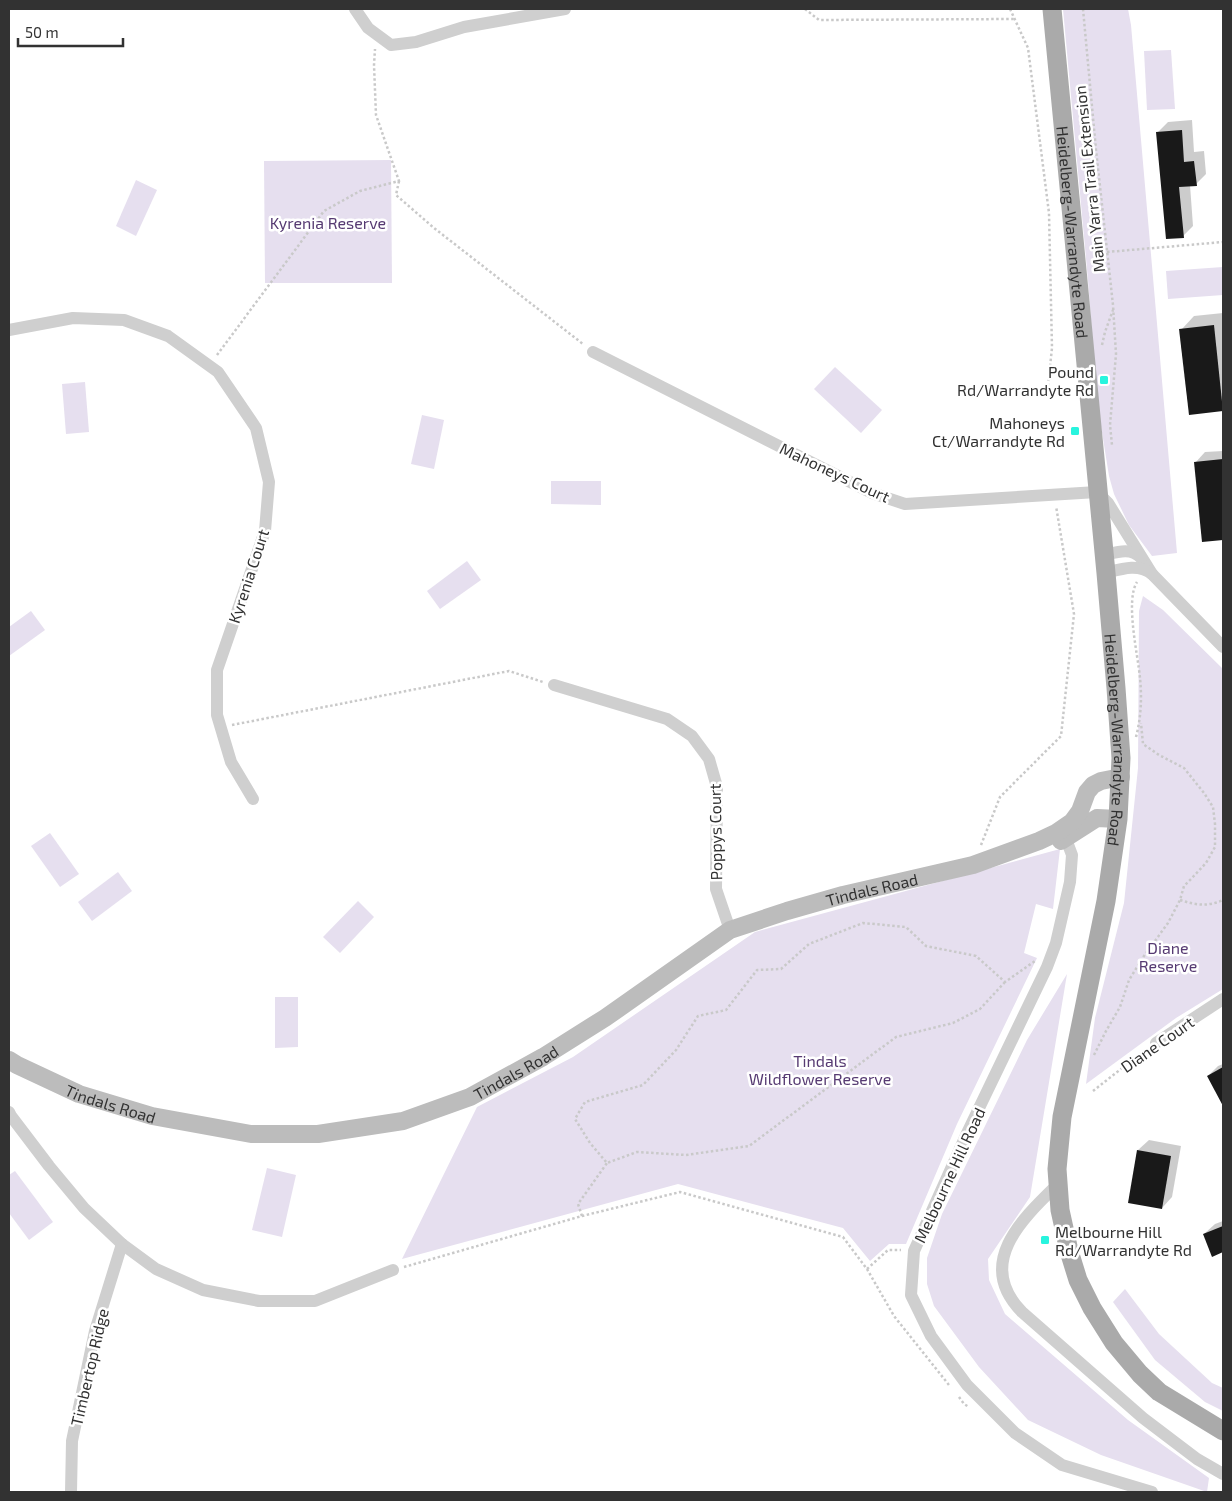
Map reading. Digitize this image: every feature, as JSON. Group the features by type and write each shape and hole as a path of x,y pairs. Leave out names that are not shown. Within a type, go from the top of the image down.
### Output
{"main road":[{"name":"Heidelberg-Warrandyte Road","path":"1052,9 1105,564 1120,745 1118,819 1106,901 1062,1117 1057,1155 1057,1185 1062,1226 1073,1264 1092,1308 1114,1343 1140,1374 1160,1392 1223,1431"},
{"name":"Tindals Road","path":"1064,835 1078,814 1087,792 1093,785 1100,781 1120,777"},
{"name":"Tindals Road","path":"9,1060 79,1094 152,1116 251,1134 318,1134 403,1121 470,1097 543,1058 605,1018 730,930 787,910 842,895 973,865 1044,839 1064,835 1097,818 1118,819"}],"street":[{"path":"355,9 368,28 391,45 416,42 464,27 565,9"},
{"name":"Kyrenia Court","path":"9,330 73,318 124,320 168,336 218,372 256,428 269,482 265,532 218,670 217,715 231,762 253,799"},
{"name":"Mahoneys Court","path":"593,352 872,493 905,504 1097,492"},
{"path":"1097,492 1108,503 1152,574 1223,647"},
{"path":"1105,564 1120,552 1132,552 1142,559"},
{"path":"1105,564 1132,567 1152,574"},
{"name":"Poppys Court","path":"554,685 667,719 692,736 709,759 717,787 716,889 730,930"},
{"name":"Melbourne Hill Road","path":"1064,835 1072,855 1070,882 1056,943 1051,958 914,1251 911,1296 931,1336 967,1385 1016,1433 1062,1465 1152,1492"},
{"name":"Diane Court","path":"1156,1043 1223,999"},
{"path":"9,1112 10,1116 49,1166 84,1208 122,1244 156,1269 203,1290 259,1301 315,1301 393,1270"},
{"path":"1057,1185 1021,1223 1005,1251 1001,1272 1008,1294 1022,1312 1143,1418 1197,1459 1223,1474"},
{"name":"Timbertop Ridge","path":"71,1492 72,1440 95,1331 122,1244"}],"path":[{"path":"805,9 819,20 1015,19"},
{"path":"1010,9 1028,48 1050,213 1052,348 1047,395"},
{"name":"Main Yarra Trail Extension","path":"1083,9 1096,150 1114,309 1116,354 1110,425 1112,444"},
{"path":"375,34 376,115 399,181 396,195 434,228 593,352"},
{"path":"210,365 324,211 360,190 399,181"},
{"path":"1107,252 1223,242"},
{"path":"1100,350 1104,332 1114,309"},
{"path":"973,865 1000,797 1061,736 1074,614 1055,495"},
{"path":"1094,1055 1120,1007 1129,980 1168,923 1180,900 1184,886 1206,863 1215,847 1213,807 1204,792 1184,768 1143,744 1140,679 1132,601 1135,584 1142,578 1152,574"},
{"path":"221,728 509,671 554,685"},
{"path":"1133,745 1141,719"},
{"path":"1180,900 1196,905 1213,904 1223,900"},
{"path":"607,1162 590,1143 575,1119 585,1102 643,1085 676,1050 698,1016 726,1010 757,970 781,969 809,944 863,923 906,927 926,946 976,956 1005,982"},
{"path":"582,1216 578,1204 607,1162 637,1152 686,1155 749,1146 896,1038 953,1023 980,1009 1005,982 1036,960 1051,958"},
{"name":"Diane Court","path":"1093,1091 1156,1043"},
{"path":"393,1270 582,1216 680,1192 843,1237 867,1269 894,1316 953,1390"},
{"path":"867,1269 888,1250 914,1251"},
{"path":"959,1397 964,1404 973,1409"}],"green space":[{"path":"1063,9 1128,9 1131,25 1177,553 1152,556 1129,525 1114,494 1109,476 1097,401"},
{"path":"1171,50 1175,109 1147,110 1144,51"},
{"name":"Kyrenia Reserve","path":"391,160 392,283 265,283 264,161"},
{"path":"136,180 157,190 136,236 116,226"},
{"path":"1223,267 1223,295 1168,299 1166,271"},
{"path":"835,367 882,410 861,433 814,389"},
{"path":"85,382 89,432 66,434 62,384"},
{"path":"422,415 444,420 434,469 411,464"},
{"path":"551,481 601,481 601,505 551,504"},
{"path":"467,561 481,580 440,609 427,591"},
{"name":"Diane Reserve","path":"1143,596 1163,610 1223,669 1223,989 1176,1018 1086,1084 1095,1018 1124,903 1138,768 1139,611"},
{"path":"31,611 45,630 9,656 9,627"},
{"path":"50,833 79,874 60,887 31,846"},
{"name":"Tindals Wildflower Reserve","path":"1060,849 1053,909 1036,904 1024,953 1037,958 957,1124 906,1244 889,1244 870,1261 843,1228 678,1184 402,1259 477,1107 573,1057 755,932"},
{"path":"118,872 132,891 92,921 78,902"},
{"path":"358,901 374,917 340,953 323,937"},
{"path":"1067,974 1030,1197 988,1259 989,1280 1005,1314 1128,1420 1209,1478 1207,1492 1101,1455 1028,1420 979,1367 934,1306 927,1284 927,1258 942,1214 1027,1040"},
{"path":"275,997 298,997 298,1047 275,1048"},
{"path":"267,1168 296,1175 282,1237 252,1230"},
{"path":"15,1171 53,1222 29,1240 9,1213 9,1175"},
{"path":"1125,1289 1159,1334 1212,1383 1223,1388 1223,1411 1205,1402 1155,1360 1113,1302"}],"building":[{"path":"1182,130 1184,162 1194,161 1197,186 1179,187 1184,238 1166,239 1156,132"},
{"path":"1214,325 1223,411 1189,415 1179,329"},
{"path":"1223,459 1223,540 1202,542 1194,462"},
{"path":"1223,1067 1223,1106 1207,1076"},
{"path":"1137,1150 1171,1156 1162,1209 1128,1203"},
{"path":"1223,1226 1223,1252 1212,1257 1203,1234"}],"place":[{"name":"Pound Rd/Warrandyte Rd","path":"1104,380"},
{"name":"Mahoneys Ct/Warrandyte Rd","path":"1075,431"},
{"name":"Melbourne Hill Rd/Warrandyte Rd","path":"1045,1240"}]}
